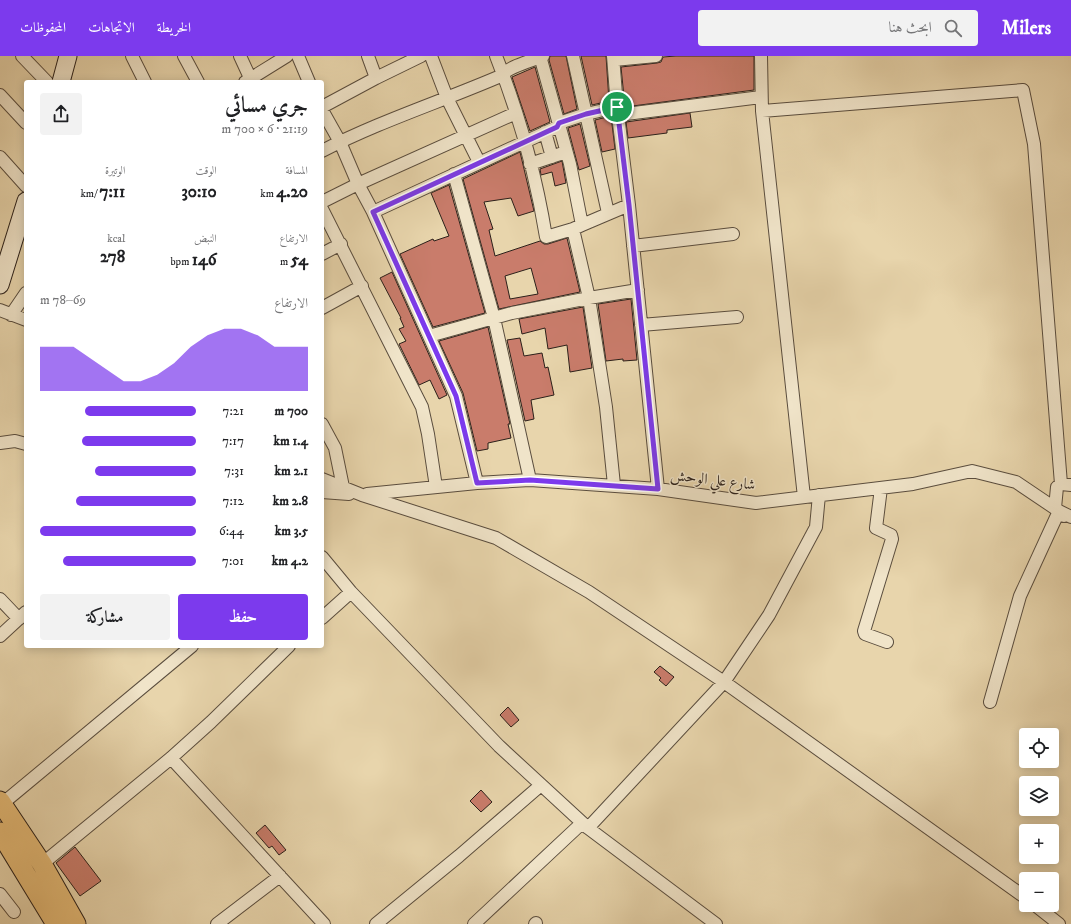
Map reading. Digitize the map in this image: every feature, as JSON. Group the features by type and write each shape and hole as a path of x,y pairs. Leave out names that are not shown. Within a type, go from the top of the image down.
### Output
{"main road":[{"path":"62,80 68,56"},
{"path":"0,285 24,209"},
{"path":"1,802 42,864 76,924"},
{"path":"0,832 56,924"}],"street":[{"path":"22,56 46,80"},
{"path":"132,56 144,80"},
{"path":"184,56 197,80"},
{"path":"240,56 249,80"},
{"path":"251,80 287,56"},
{"path":"298,56 308,80"},
{"path":"368,56 376,78"},
{"path":"324,108 376,78 421,56"},
{"path":"431,56 447,98 479,162"},
{"path":"496,56 526,142 530,164 541,205 546,237 578,227 608,212 629,205"},
{"path":"324,150 503,75 505,72 541,56 566,152 606,407 614,485"},
{"path":"573,56 608,212"},
{"path":"656,56 613,58 617,111 629,205 658,489"},
{"path":"761,56 762,111 804,497"},
{"path":"762,111 1023,90 1034,144 1066,484 1058,487 1057,510 1020,596 990,702"},
{"path":"0,95 24,121"},
{"path":"373,212 479,162 526,142 557,127 559,123 586,114 761,97"},
{"path":"324,113 340,142 358,184 373,212 456,396 477,483"},
{"path":"324,201 466,134 516,113"},
{"path":"545,132 552,157"},
{"path":"530,164 566,152"},
{"path":"0,157 24,184"},
{"path":"454,174 494,318 530,480"},
{"path":"324,213 422,407 428,434 436,487"},
{"path":"633,246 733,234"},
{"path":"324,253 341,244"},
{"path":"324,307 362,286"},
{"path":"429,336 494,318 589,298 638,290"},
{"path":"24,295 5,312 24,319"},
{"path":"642,325 737,317"},
{"path":"324,428 335,448 343,487"},
{"path":"0,443 15,441 24,443"},
{"name":"شارع علي الوحش","path":"362,495 477,483 530,480 658,489 756,503 913,484 972,471 1016,482 1057,510 1071,517"},
{"path":"324,480 362,495 496,538 589,592 724,682 1019,893"},
{"path":"881,488 876,528 891,535 892,539 864,631 865,634 887,642"},
{"path":"324,492 362,495"},
{"path":"474,924 585,826 724,682 769,615 816,527 819,495"},
{"path":"1057,510 1071,523"},
{"path":"324,559 351,592 499,746 585,826 716,924"},
{"path":"324,616 351,592"},
{"path":"0,599 22,616 0,636"},
{"path":"1,802 190,648"},
{"path":"42,864 172,758 287,648"},
{"path":"172,758 324,924"},
{"path":"376,924 459,856 541,785"},
{"path":"217,924 280,876"},
{"path":"0,894 14,912"},
{"path":"1044,912 1059,924"}],"building":[{"path":"550,56 566,56 577,109 564,114 549,60"},
{"path":"581,56 606,56 609,101 592,105"},
{"path":"754,56 754,90 625,107 621,67 657,63 661,62 663,57"},
{"path":"535,67 550,122 530,131 512,77"},
{"path":"690,113 692,127 667,130 667,133 628,138 626,122"},
{"path":"611,116 615,149 602,152 595,120"},
{"path":"580,124 590,166 579,170 568,128"},
{"path":"520,152 534,211 518,216 511,198 484,202 493,229 489,230 495,256 540,241 544,244 548,244 567,238 580,292 499,309 463,179","holes":["531,268 538,294 510,299 505,276"]},
{"path":"562,161 566,183 555,186 552,172 541,175 540,169"},
{"path":"449,185 485,313 433,327 400,254 433,239 434,241 449,236 431,193"},
{"path":"392,272 447,395 439,399 430,380 419,385 399,344 406,341 399,329 404,327 401,318 380,278"},
{"path":"631,299 637,360 623,361 623,359 606,361 598,304"},
{"path":"583,307 592,368 570,372 567,345 548,349 545,328 522,334 519,319"},
{"path":"488,327 510,424 508,424 511,438 488,443 488,449 477,451 463,393 439,341"},
{"path":"520,338 524,356 542,353 545,368 548,367 554,395 531,400 534,419 525,421 507,340"},
{"path":"660,666 674,677 666,686 659,680 661,678 654,672"},
{"path":"508,707 519,720 511,727 500,715"},
{"path":"481,790 492,802 481,812 470,801"},
{"path":"265,825 286,850 279,855 272,846 269,848 256,833"},
{"path":"75,847 101,881 80,896 56,863"}],"route":[{"path":"617,107 629,205 658,489 530,480 477,483 456,396 373,212 479,162 526,142 557,127 559,123 586,114 617,107"}]}
